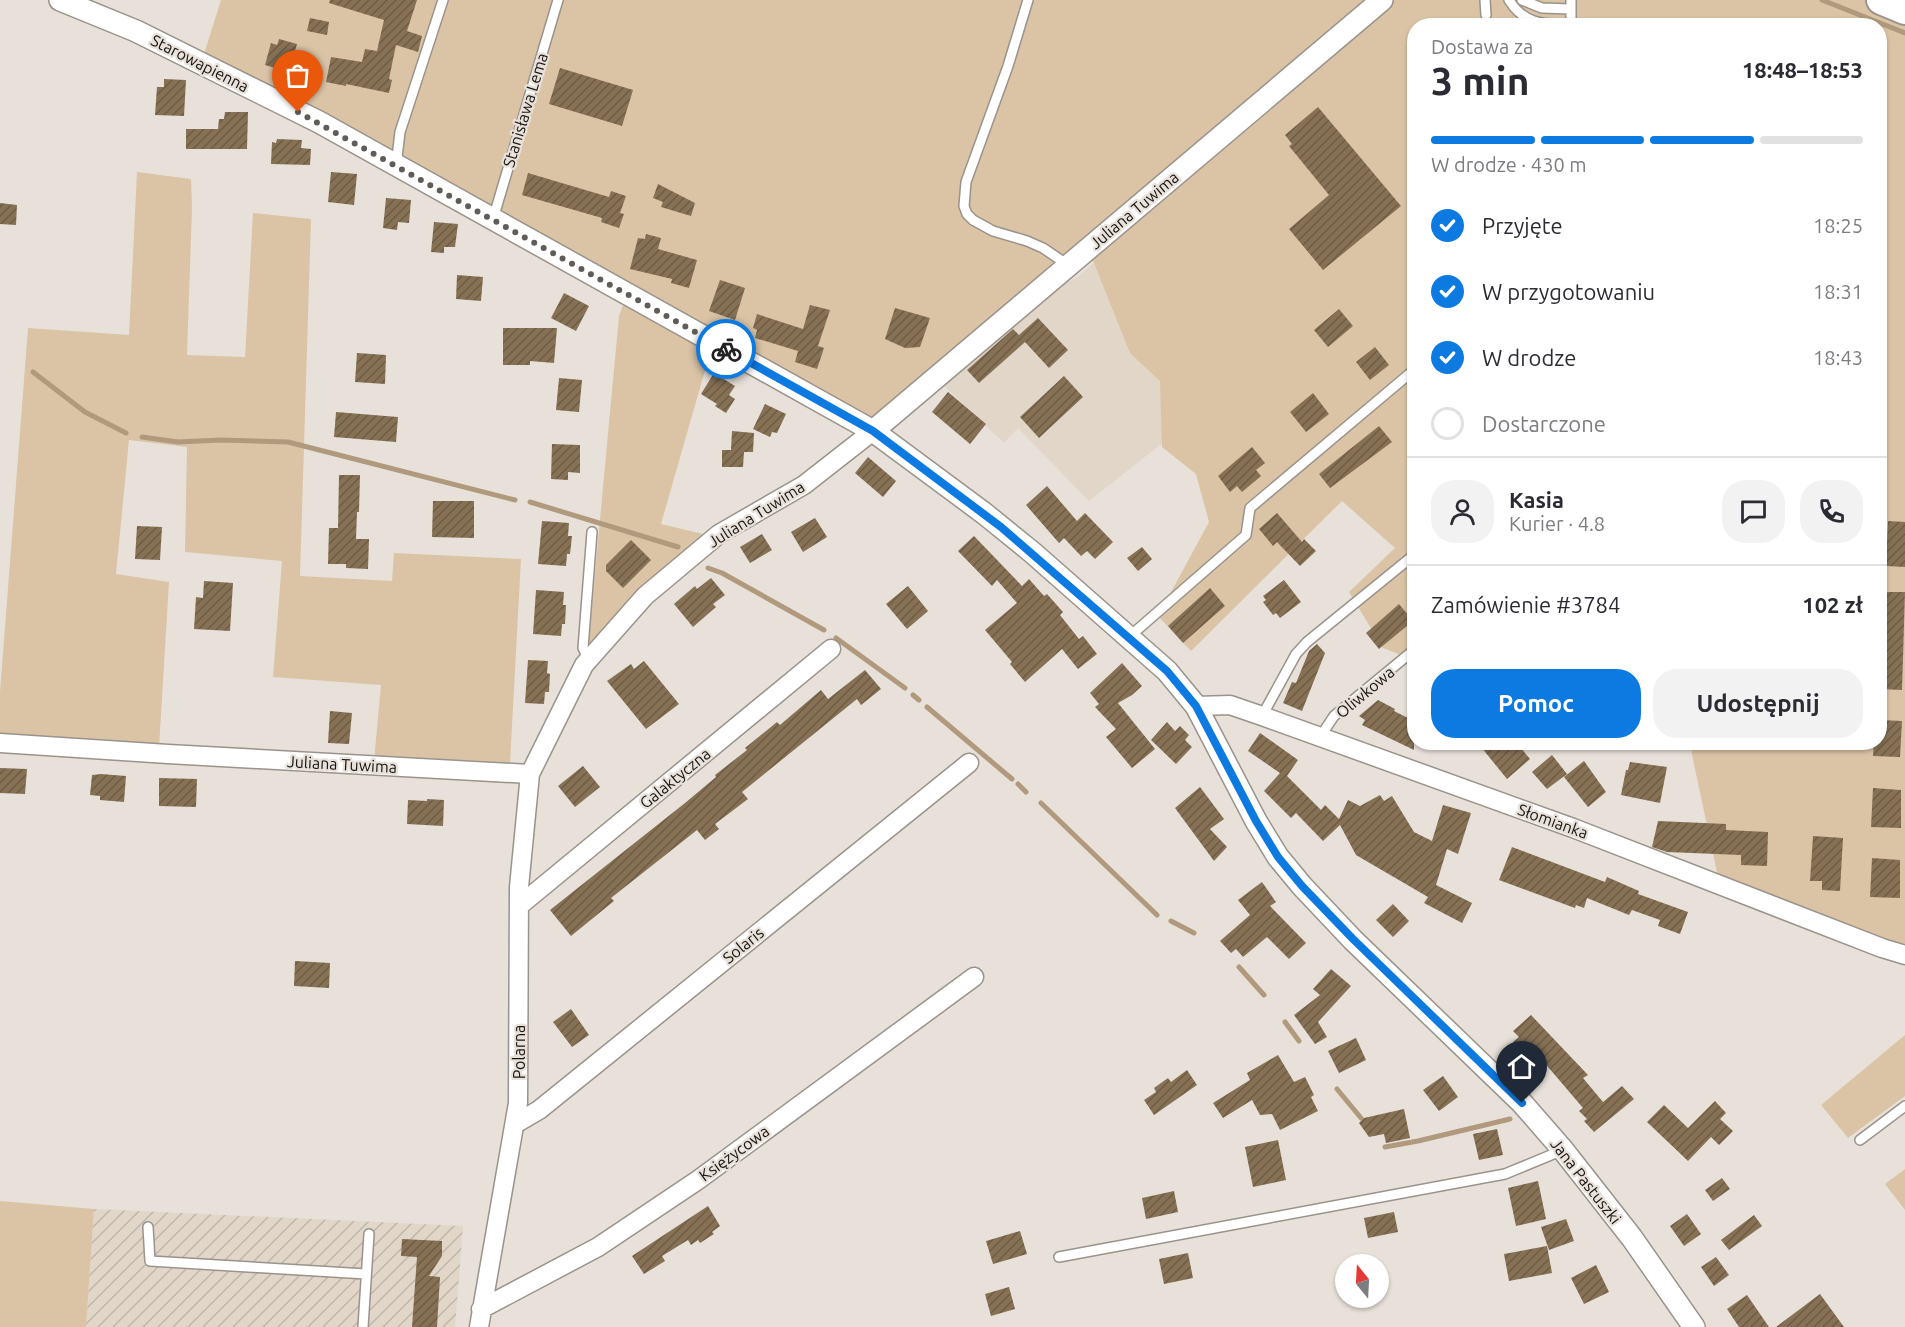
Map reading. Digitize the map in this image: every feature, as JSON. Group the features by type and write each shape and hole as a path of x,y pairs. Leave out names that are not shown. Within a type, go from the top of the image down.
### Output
{"highway":[{"path":"1881,0 1905,10"}],"street":[{"name":"Starowapienna","path":"60,0 136,31 319,122 873,431"},
{"name":"Juliana Tuwima","path":"0,742 168,754 530,774 584,665 645,596 719,534 804,485 873,431 1382,0"},
{"name":"Jana Pastuszki","path":"873,431 985,514 1033,553 1167,671 1196,706 1256,821 1278,857 1302,886 1353,939 1522,1103 1563,1150 1632,1238 1694,1327"},
{"name":"Galaktyczna","path":"519,906 831,650"},
{"name":"Słomianka","path":"1196,706 1230,705 1262,716 1573,828 1905,955"},
{"name":"Solaris","path":"515,1124 539,1110 969,763"},
{"name":"Polarna","path":"480,1318 519,1103 519,887 530,774"},
{"name":"Księżycowa","path":"480,1318 598,1247 689,1186 974,977"}],"lane":[{"path":"396,166 400,132 443,0"},
{"name":"Stanisława Lema","path":"493,219 558,0"},
{"path":"1028,0 1008,66 966,182 964,206 967,214 973,220 993,231 1043,248 1068,265"},
{"path":"1485,0 1486,15"},
{"path":"1509,0 1526,18"},
{"path":"1522,0 1542,8 1571,4"},
{"path":"1129,637 1246,535 1250,508 1407,376"},
{"path":"589,660 583,648 592,532"},
{"path":"1262,716 1296,654 1407,561"},
{"name":"Oliwkowa","path":"1320,737 1334,716 1407,656"},
{"path":"1860,1140 1905,1106"},
{"path":"1059,1257 1505,1174 1563,1150"},
{"path":"148,1227 150,1261 366,1274"},
{"path":"363,1327 369,1234"}],"shaded area":[{"path":"221,0 1905,0 1905,956 1720,886 1692,750 1887,750 1887,18 1407,18 1407,657 1383,648 1349,592 1395,548 1342,501 1191,651 1158,616 1209,522 1196,474 1162,447 1160,381 1130,353 1090,253 876,433 204,54"},
{"path":"1337,57 1351,294 1089,501 1018,428 1004,443 940,382 1055,284 1075,279"},
{"path":"137,172 191,179 187,355 245,357 253,213 311,219 300,576 392,581 394,553 521,559 510,763 374,761 381,685 273,677 282,561 185,552 187,447 129,440 116,574 169,582 159,748 0,735 0,692 28,328 129,335"},
{"path":"623,305 710,353 661,524 703,534 631,596 588,648 619,316"},
{"path":"1905,1035 1905,1096 1848,1138 1821,1105"},
{"path":"1905,1169 1905,1210 1885,1184"},
{"path":"0,1201 94,1209 86,1327 0,1327"},
{"path":"94,1209 463,1226 455,1327 86,1327"}],"building":[{"path":"330,0 417,0 407,31 422,36 418,52 396,45 389,79 392,80 389,93 326,82 331,57 362,62 365,49 377,51 384,20 329,3"},
{"path":"310,18 329,22 327,35 307,31"},
{"path":"279,39 297,44 289,72 265,65 271,43 277,45"},
{"path":"560,68 633,90 622,126 549,104"},
{"path":"164,79 186,80 184,116 155,115 157,87 164,87"},
{"path":"1318,107 1401,206 1323,270 1289,229 1329,195 1289,146 1292,144 1285,135"},
{"path":"225,112 248,112 247,149 186,149 186,129 218,129 219,119 224,119"},
{"path":"277,139 302,140 301,148 311,149 310,165 271,164 272,142 276,143"},
{"path":"331,172 357,174 354,205 328,202"},
{"path":"528,173 609,197 611,191 626,196 620,213 624,214 619,228 601,222 602,218 522,195"},
{"path":"658,184 695,203 691,216 661,207 663,202 653,198"},
{"path":"386,198 411,200 409,223 398,222 397,230 383,228"},
{"path":"0,203 17,205 16,225 0,224"},
{"path":"434,222 458,224 455,247 444,247 444,253 431,252"},
{"path":"646,234 661,238 658,249 697,260 689,288 671,283 672,279 630,269 638,238 645,239"},
{"path":"457,275 483,277 481,301 456,299"},
{"path":"720,280 745,288 735,320 709,311"},
{"path":"564,293 589,306 576,331 551,318"},
{"path":"810,305 830,310 818,346 824,348 817,369 795,362 798,351 755,338 757,330 753,328 757,314 803,329"},
{"path":"895,308 930,318 920,347 905,348 885,339"},
{"path":"1339,309 1353,326 1328,347 1314,330"},
{"path":"1038,318 1068,350 1049,368 1025,342 979,383 967,370 1013,329 1019,335"},
{"path":"503,328 557,328 554,363 530,361 530,365 503,365"},
{"path":"1375,347 1389,365 1370,380 1356,362"},
{"path":"357,353 386,355 385,384 355,382"},
{"path":"714,373 735,386 729,395 735,399 726,413 701,394"},
{"path":"1064,376 1083,397 1039,438 1020,417"},
{"path":"559,378 582,380 579,412 556,410"},
{"path":"948,392 986,424 970,444 932,412"},
{"path":"1313,393 1329,414 1306,432 1290,412"},
{"path":"765,404 786,414 777,433 772,432 770,437 753,429"},
{"path":"336,412 398,417 396,442 334,437"},
{"path":"1379,426 1392,442 1330,488 1319,474"},
{"path":"732,431 754,433 753,452 744,452 743,467 722,467 722,450 731,450"},
{"path":"552,444 580,445 580,473 568,472 568,480 551,479"},
{"path":"1252,447 1265,463 1256,470 1261,476 1242,492 1237,486 1230,492 1218,476"},
{"path":"868,457 896,481 883,497 855,473"},
{"path":"339,475 360,475 356,539 369,539 368,569 346,568 346,564 328,564 329,528 338,528"},
{"path":"1047,486 1077,521 1085,513 1113,542 1095,559 1087,551 1081,556 1064,538 1059,543 1026,505"},
{"path":"433,501 474,501 474,538 432,537"},
{"path":"1277,513 1302,542 1304,539 1316,551 1300,566 1277,542 1273,546 1259,529"},
{"path":"815,518 827,537 803,552 791,532"},
{"path":"542,521 569,523 568,536 572,536 566,566 538,564"},
{"path":"1888,521 1905,522 1905,567 1887,566"},
{"path":"137,526 162,527 160,560 135,559"},
{"path":"762,534 772,550 750,563 740,547"},
{"path":"974,536 1022,586 1029,579 1044,596 1047,594 1063,612 1060,615 1079,639 1083,636 1097,654 1078,669 1062,649 1025,682 1010,664 1012,662 985,630 1017,603 997,580 992,586 958,551"},
{"path":"631,540 651,560 623,588 606,571 606,565"},
{"path":"1142,547 1152,559 1138,571 1127,558"},
{"path":"711,578 725,595 713,604 716,607 693,627 674,604 695,586 697,589"},
{"path":"1284,580 1301,602 1280,618 1276,613 1273,615 1263,602 1266,600 1263,596"},
{"path":"204,581 233,583 230,631 194,629 196,597 203,598"},
{"path":"908,586 928,611 907,629 886,604"},
{"path":"1210,588 1225,606 1183,643 1168,626"},
{"path":"536,590 564,592 565,624 562,624 561,636 533,634"},
{"path":"1887,592 1905,592 1902,690 1887,689"},
{"path":"1399,604 1407,614 1407,626 1379,649 1366,633"},
{"path":"1317,644 1325,653 1302,711 1283,703 1292,682 1296,683 1309,651"},
{"path":"528,660 548,661 549,692 545,692 544,704 525,703"},
{"path":"644,661 679,704 646,729 607,681 631,664 634,669"},
{"path":"1122,663 1142,686 1118,703 1155,749 1132,768 1106,737 1116,729 1095,707 1099,704 1090,693"},
{"path":"865,670 881,689 861,705 857,699 742,792 748,799 715,824 719,829 705,840 697,830 611,898 614,901 571,936 550,910 685,803 777,722 780,725 821,690 828,699"},
{"path":"1378,700 1395,709 1394,711 1407,718 1407,747 1362,725 1365,720 1359,716"},
{"path":"330,711 352,713 349,744 328,743"},
{"path":"1887,720 1902,721 1900,757 1873,756 1873,750 1887,750"},
{"path":"1167,722 1175,731 1180,726 1189,735 1185,740 1192,747 1176,764 1151,740"},
{"path":"1260,733 1298,760 1287,776 1321,810 1325,805 1339,819 1348,800 1360,806 1380,795 1384,801 1392,796 1414,832 1432,841 1443,805 1471,813 1458,854 1447,849 1436,885 1472,903 1462,923 1424,903 1428,897 1356,855 1340,825 1323,841 1296,813 1291,818 1264,791 1280,773 1248,751"},
{"path":"1483,750 1523,750 1530,759 1507,779"},
{"path":"1552,755 1567,774 1547,789 1532,772"},
{"path":"1584,761 1606,792 1588,807 1564,777"},
{"path":"1630,762 1667,767 1660,803 1621,795"},
{"path":"583,766 600,787 575,807 558,786"},
{"path":"0,768 27,769 25,794 0,793"},
{"path":"92,775 126,776 124,802 100,800 100,796 90,795"},
{"path":"159,778 197,779 196,807 159,806"},
{"path":"1200,787 1224,819 1210,829 1227,847 1214,861 1175,808"},
{"path":"1873,788 1901,790 1901,828 1871,827"},
{"path":"427,799 444,800 443,826 407,824 408,800 427,801"},
{"path":"1658,821 1726,824 1726,830 1768,832 1767,866 1741,865 1741,855 1667,852 1652,847"},
{"path":"1813,836 1843,838 1840,891 1822,890 1822,881 1810,881"},
{"path":"1512,847 1605,882 1607,877 1639,891 1638,894 1688,912 1680,934 1658,926 1660,920 1632,910 1629,915 1587,898 1584,908 1576,905 1575,908 1499,880"},
{"path":"1872,858 1900,860 1900,898 1870,897"},
{"path":"1262,882 1276,902 1270,906 1306,943 1289,959 1267,937 1243,957 1236,949 1231,953 1220,941 1250,915 1238,900"},
{"path":"1393,904 1409,921 1393,937 1376,920"},
{"path":"295,961 330,963 329,988 294,986"},
{"path":"1331,969 1351,986 1318,1022 1327,1037 1315,1044 1294,1015 1320,995 1313,989"},
{"path":"571,1009 589,1035 572,1047 553,1022"},
{"path":"1531,1015 1588,1075 1583,1078 1603,1102 1622,1086 1634,1099 1594,1132 1584,1121 1587,1119 1579,1111 1583,1108 1537,1054 1529,1061 1513,1042 1519,1037 1513,1031"},
{"path":"1356,1038 1366,1060 1339,1073 1328,1051"},
{"path":"1278,1055 1294,1082 1305,1077 1314,1095 1311,1097 1318,1111 1280,1130 1272,1114 1260,1115 1252,1100 1223,1118 1213,1103 1250,1080 1247,1073"},
{"path":"1187,1070 1197,1085 1154,1115 1144,1100 1156,1092 1154,1088 1168,1078 1171,1082"},
{"path":"1443,1076 1458,1097 1439,1111 1423,1090"},
{"path":"1715,1101 1726,1113 1720,1119 1733,1131 1719,1145 1711,1137 1688,1161 1647,1122 1664,1105 1688,1128"},
{"path":"1404,1109 1410,1138 1386,1143 1384,1134 1369,1137 1359,1123 1364,1118"},
{"path":"1497,1129 1503,1155 1479,1160 1473,1134"},
{"path":"1278,1140 1286,1180 1253,1187 1245,1147"},
{"path":"1722,1178 1730,1189 1713,1201 1705,1190"},
{"path":"1538,1181 1546,1219 1516,1226 1508,1188"},
{"path":"1174,1191 1178,1212 1146,1219 1142,1198"},
{"path":"708,1206 720,1226 712,1232 714,1234 700,1243 698,1240 691,1245 688,1240 662,1256 665,1261 644,1274 632,1256"},
{"path":"1394,1212 1398,1232 1368,1238 1364,1218"},
{"path":"1687,1214 1701,1234 1684,1246 1670,1226"},
{"path":"1754,1215 1762,1226 1729,1250 1721,1240"},
{"path":"1566,1219 1574,1241 1549,1250 1541,1227"},
{"path":"1020,1231 1027,1254 993,1264 986,1241"},
{"path":"402,1239 442,1241 442,1256 429,1276 440,1277 437,1327 412,1327 417,1257 401,1256"},
{"path":"1547,1246 1552,1273 1509,1281 1504,1254"},
{"path":"1188,1253 1193,1278 1164,1284 1159,1259"},
{"path":"1716,1257 1729,1275 1714,1286 1701,1267"},
{"path":"1596,1265 1609,1292 1584,1304 1571,1278"},
{"path":"1009,1287 1015,1309 991,1316 985,1294"},
{"path":"1820,1294 1844,1327 1776,1327"},
{"path":"1747,1295 1769,1327 1739,1327 1727,1309"}],"waterway":[{"path":"1822,0 1867,18"},
{"path":"1887,26 1905,33"},
{"path":"33,372 85,412 126,433"},
{"path":"142,437 178,442 221,440 288,442 515,500"},
{"path":"530,502 678,547"},
{"path":"708,568 722,573 824,630"},
{"path":"836,638 905,688"},
{"path":"913,695 919,700"},
{"path":"927,707 1012,779"},
{"path":"1018,784 1026,792"},
{"path":"1041,803 1157,915"},
{"path":"1171,921 1194,933"},
{"path":"1239,967 1264,995"},
{"path":"1285,1022 1299,1041"},
{"path":"1337,1089 1361,1118"},
{"path":"1385,1147 1510,1119"}],"way so far":[{"path":"298,112 726,349"}],"route":[{"path":"726,349 873,431 985,514 1033,553 1167,671 1196,706 1256,821 1278,857 1302,886 1353,939 1522,1103"}]}
